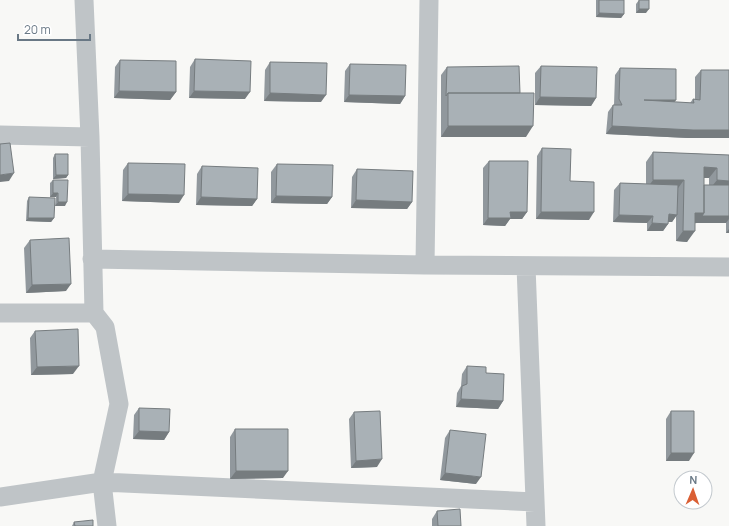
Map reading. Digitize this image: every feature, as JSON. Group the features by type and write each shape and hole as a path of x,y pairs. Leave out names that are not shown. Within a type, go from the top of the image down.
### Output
{"street":[{"path":"84,0 90,137 94,313 105,327 119,404 102,482 107,526"},
{"path":"425,265 430,0"},
{"path":"0,134 90,137"},
{"path":"92,259 425,265 729,267"},
{"path":"526,266 536,526"},
{"path":"0,313 94,313"},
{"path":"0,497 102,482 535,502"}],"building":[{"path":"599,0 624,0 624,14 599,13"},
{"path":"639,0 649,0 649,9 639,9"},
{"path":"195,59 251,61 250,92 194,91"},
{"path":"120,60 176,61 176,92 119,91"},
{"path":"270,62 327,63 326,95 270,93"},
{"path":"350,64 406,65 405,96 349,95"},
{"path":"519,66 520,93 448,93 446,96 447,67"},
{"path":"541,66 597,67 596,98 540,97"},
{"path":"620,68 676,69 676,100 644,100 694,103 693,99 700,100 701,70 729,70 729,130 693,130 612,126 613,105 622,105 619,99"},
{"path":"448,93 534,93 533,126 448,126"},
{"path":"10,143 14,173 0,175 0,144"},
{"path":"542,148 571,149 570,181 594,182 594,212 541,212"},
{"path":"653,152 729,155 729,181 717,180 717,168 704,167 704,213 695,213 695,231 683,231 684,180 653,180"},
{"path":"55,154 68,154 68,175 56,175"},
{"path":"489,161 528,161 527,212 510,212 511,218 488,218"},
{"path":"128,163 185,164 184,195 128,194"},
{"path":"277,164 333,165 332,197 276,196"},
{"path":"202,166 258,168 257,199 201,197"},
{"path":"357,169 413,171 412,202 356,200"},
{"path":"53,180 68,180 67,202 58,202 58,193 53,193"},
{"path":"620,183 678,185 677,215 669,214 668,224 652,223 653,216 619,215"},
{"path":"704,185 729,185 729,216 702,216 704,213"},
{"path":"29,197 55,198 54,218 28,218"},
{"path":"69,238 71,284 32,285 30,240"},
{"path":"78,329 79,366 37,367 35,331"},
{"path":"467,366 486,367 486,373 504,374 503,401 461,399 462,386 467,384"},
{"path":"139,408 170,409 169,432 139,431"},
{"path":"380,411 382,459 356,461 354,412"},
{"path":"671,411 694,411 694,453 671,453"},
{"path":"235,429 288,429 288,471 236,471"},
{"path":"450,430 486,434 481,477 445,473"},
{"path":"460,509 461,526 438,526 437,511"},
{"path":"93,520 93,526 75,526 74,522"}]}
